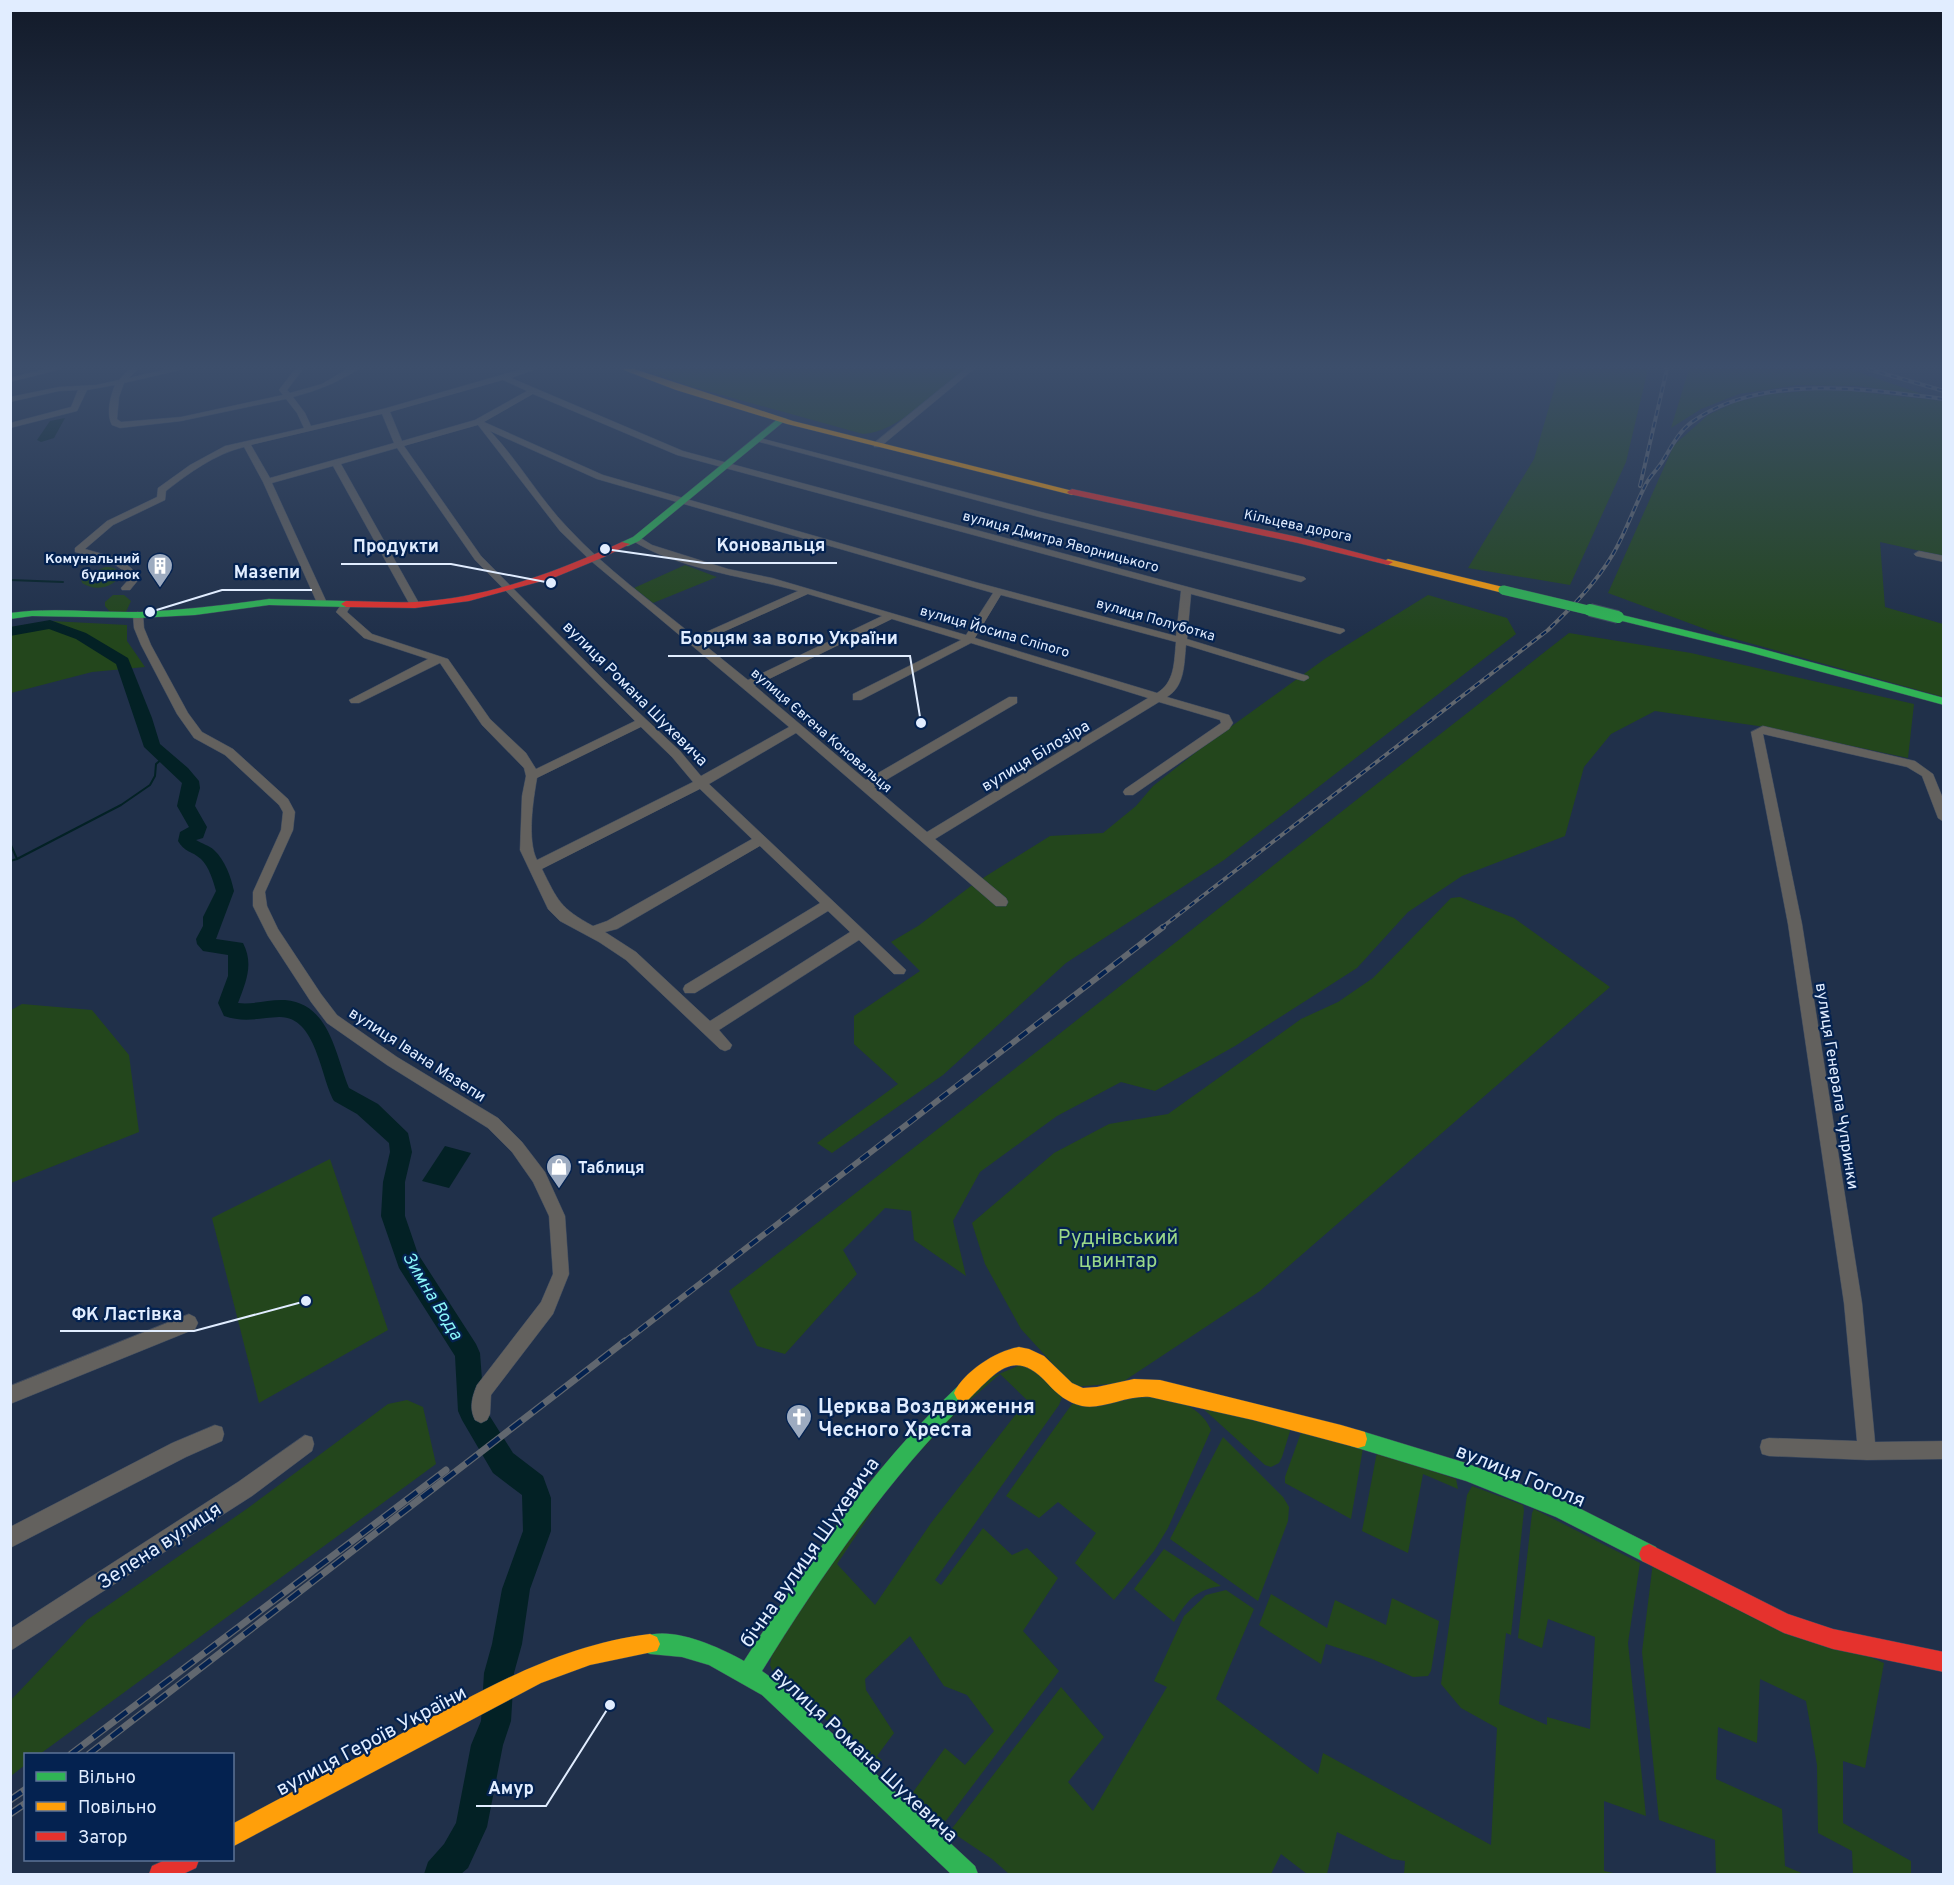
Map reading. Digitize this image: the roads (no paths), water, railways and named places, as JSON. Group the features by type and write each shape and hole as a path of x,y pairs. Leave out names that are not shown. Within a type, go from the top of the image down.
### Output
{"main road":[{"path":"10,616 32,613 138,615 195,612 269,602 416,605 462,599 510,589 594,559 636,539 738,457"},
{"name":"Кільцева дорога","path":"929,457 1747,648 1944,702"},
{"name":"бічна вулиця Шухевича","path":"748,1674 779,1625 882,1479 907,1449 961,1394 1009,1357 1021,1355 1041,1364 1068,1392"},
{"name":"вулиця Гоголя","path":"1068,1392 1084,1397 1140,1387 1180,1393 1302,1422 1466,1472 1562,1510 1784,1623 1833,1639 1944,1662"},
{"name":"вулиця Романа Шухевича","path":"527,1678 611,1649 655,1644 684,1647 724,1660 772,1691 907,1821 967,1875"},
{"name":"вулиця Героїв України","path":"234,1835 527,1678"},
{"path":"160,1875 186,1861"}],"street":[{"path":"126,588 134,579 130,570 111,560 78,550 110,523 162,498 161,490 208,457"},
{"path":"254,457 322,603"},
{"path":"267,482 356,457"},
{"name":"вулиця Романа Шухевича","path":"408,457 478,558 701,783 762,838 899,970"},
{"name":"вулиця Євгена Коновальця","path":"509,457 564,529 594,559 747,685 1001,902"},
{"name":"вулиця Полуботка","path":"556,457 600,477 1183,641 1304,678"},
{"name":"вулиця Дмитра Яворницького","path":"696,457 1340,631"},
{"name":"вулиця Дмитра Яворницького","path":"826,457 1042,515 1301,579"},
{"path":"336,463 416,605"},
{"name":"вулиця Йосипа Сліпого","path":"636,539 648,547 726,572 807,591 1222,716 1227,723 1129,792"},
{"path":"1919,554 1944,559"},
{"path":"694,642 807,591"},
{"path":"857,697 968,641 999,591"},
{"path":"1162,697 1175,684 1178,675 1186,591"},
{"path":"347,604 341,612 368,636 444,661 486,722 522,756 530,767 532,776 526,850 553,905 565,917 631,956 725,1045"},
{"name":"вулиця Івана Мазепи","path":"138,615 139,628 146,645 183,714 198,735 229,752 284,802 290,812 287,830 259,892 260,906 273,932 316,998 332,1019 392,1061 493,1123 517,1147 539,1177 557,1216 561,1274 547,1308 483,1390 480,1402 482,1414"},
{"path":"747,685 890,616"},
{"path":"355,700 438,659"},
{"name":"вулиця Білозіра","path":"925,839 1162,697"},
{"path":"864,787 1013,700"},
{"path":"532,776 643,722"},
{"path":"533,866 542,864 701,783 797,728"},
{"name":"вулиця Генерала Чупринки","path":"1867,1450 1853,1303 1794,924 1758,730 1911,764 1927,774 1940,800"},
{"path":"1940,800 1944,818"},
{"path":"591,932 612,925 762,838"},
{"path":"690,989 829,904"},
{"path":"715,1025 860,933"},
{"path":"10,1395 189,1323"},
{"path":"10,1538 179,1450 215,1434"},
{"name":"Зелена вулиця","path":"10,1641 245,1489 305,1444"},
{"path":"1769,1446 1944,1450"}],"waterway":[{"path":"10,580 63,582"},
{"name":"Зимна Вода","path":"10,632 50,624 81,636 123,661 152,747 190,781 191,788 186,806 198,827 197,833 186,837 187,841 191,846 208,855 224,886 225,891 206,939 210,946 236,948 239,969 228,1003 231,1010 249,1013 284,1008 303,1014 316,1028 341,1095 370,1111 400,1140 401,1152 394,1182 393,1216 408,1260 467,1353 471,1411 503,1463 533,1486 537,1498 537,1531 516,1589 507,1644 499,1673 496,1721 487,1745 471,1827 456,1856 440,1874"},
{"path":"17,859 121,805 150,785 155,776 156,764 163,758"},
{"path":"10,843 17,859"},
{"path":"10,861 17,859"}],"railway":[{"path":"1640,486 1647,457"},
{"path":"1161,928 1548,630 1583,594 1606,565 1648,481 1665,457"},
{"path":"623,1343 1163,927"},
{"path":"90,1753 625,1341"},
{"path":"72,1753 446,1470"},
{"path":"10,1800 24,1790"},
{"path":"10,1814 24,1804"}],"place":[{"name":"Коновальця","path":"605,549"},
{"name":"Продукти","path":"551,583"},
{"name":"Комунальний будинок","path":"160,589"},
{"name":"Мазепи","path":"150,612"},
{"name":"Борцям за волю України","path":"921,723"},
{"name":"Таблиця","path":"559,1190"},
{"name":"ФК Ластівка","path":"306,1301"},
{"name":"Церква Воздвиження Чесного Хреста","path":"799,1440"},
{"name":"Амур","path":"610,1705"}],"park label":[{"name":"Руднівський цвинтар","path":"1118,1248"}]}
